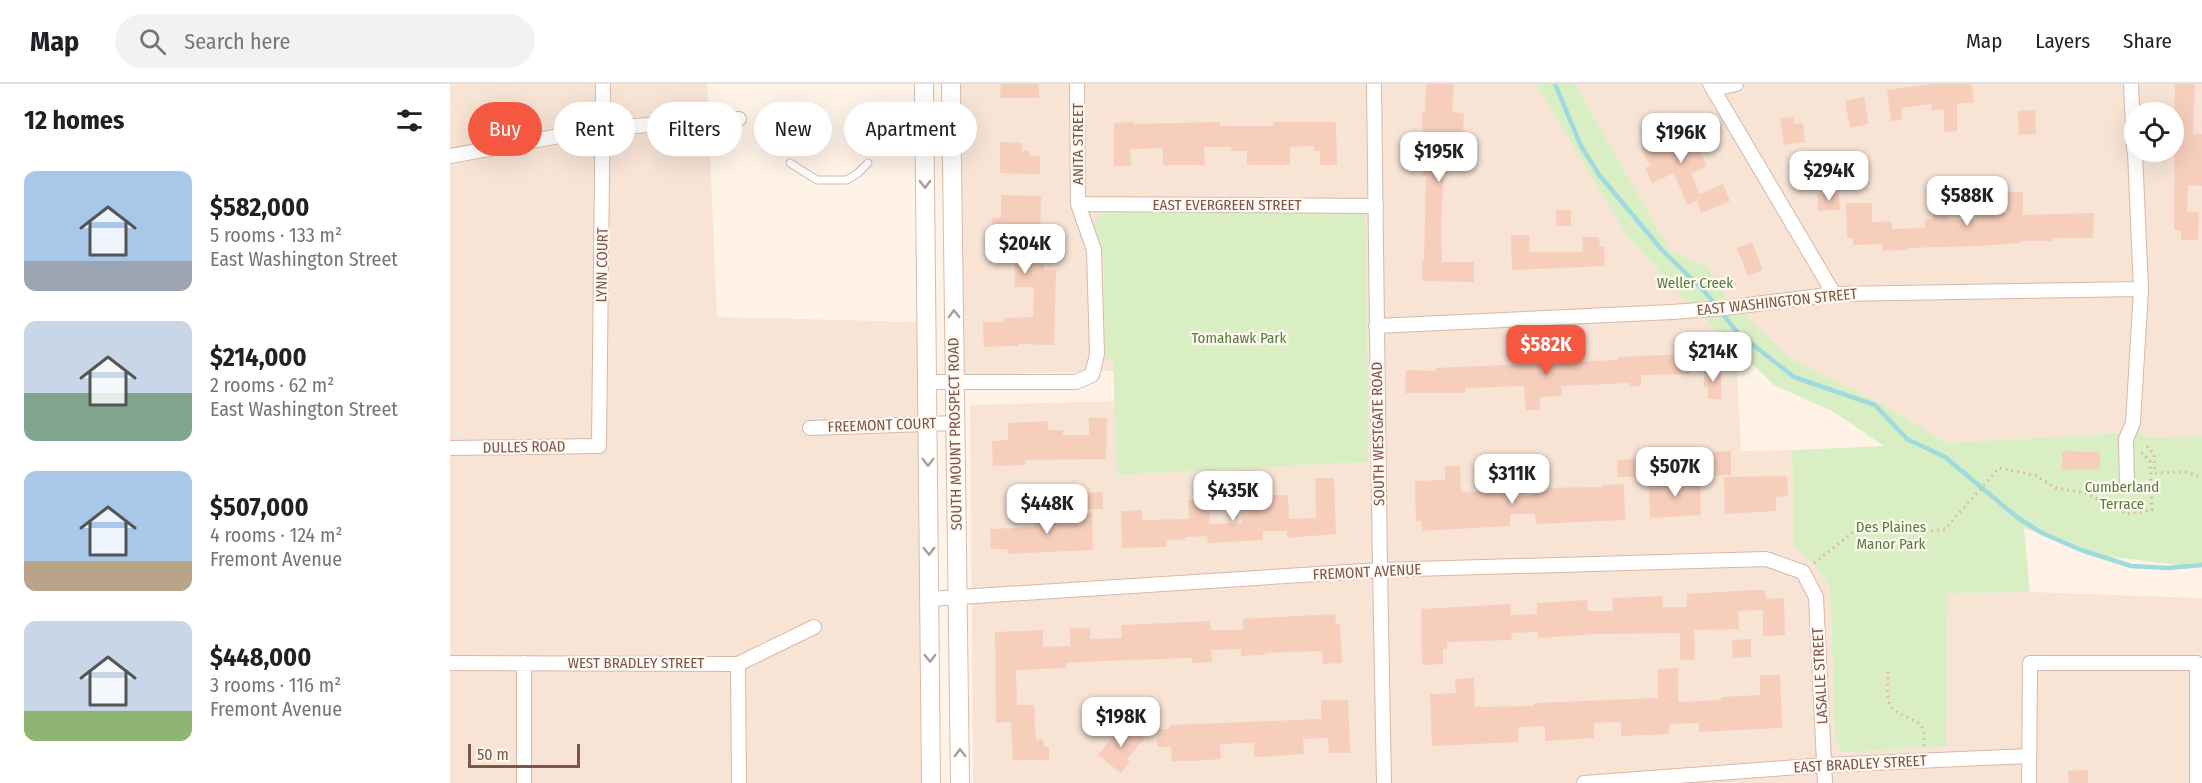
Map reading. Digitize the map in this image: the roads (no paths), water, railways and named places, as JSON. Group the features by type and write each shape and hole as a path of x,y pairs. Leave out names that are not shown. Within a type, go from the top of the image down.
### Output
{"main road":[{"name":"SOUTH MOUNT PROSPECT ROAD","path":"924,84 931,783"},
{"name":"SOUTH MOUNT PROSPECT ROAD","path":"951,84 960,783"}],"street":[{"name":"LYNN COURT","path":"603,84 603,102"},
{"name":"ANITA STREET","path":"954,383 1076,382 1092,375 1096,354 1094,250 1078,204 1077,84"},
{"name":"SOUTH WESTGATE ROAD","path":"1374,84 1384,783"},
{"path":"1736,84 1712,87 1834,294"},
{"path":"2132,84 2133,102"},
{"path":"450,156 554,137"},
{"name":"LYNN COURT","path":"599,446 604,156"},
{"path":"2127,485 2126,439 2133,423 2141,289 2136,162"},
{"name":"EAST EVERGREEN STREET","path":"1078,204 1376,206"},
{"name":"EAST WASHINGTON STREET","path":"1376,326 1672,312 1725,308 1834,294 2141,289"},
{"path":"927,382 954,383"},
{"name":"FREEMONT COURT","path":"810,428 955,423"},
{"name":"DULLES ROAD","path":"450,448 599,446"},
{"name":"FREMONT AVENUE","path":"929,599 1380,570 1766,559 1803,572"},
{"name":"LASALLE STREET","path":"1803,572 1816,597 1825,783"},
{"name":"WEST BRADLEY STREET","path":"450,663 738,664 814,627"},
{"path":"524,663 524,783"},
{"path":"2029,783 2030,663 2197,663 2197,783"},
{"path":"738,664 739,783"},
{"name":"EAST BRADLEY STREET","path":"1584,783 1825,765 2029,756"}],"lane":[{"path":"790,163 817,180 847,180 868,163"}],"waterway":[{"name":"Weller Creek","path":"1555,84 1581,146 1600,176 1662,250 1716,305"},
{"name":"Weller Creek","path":"1721,312 1738,333 1794,377 1875,405 1907,439 1945,457 2018,518 2042,533 2081,550 2131,566 2168,568 2202,565"}],"park label":[{"name":"Tomahawk Park","path":"1239,338"},
{"name":"Cumberland Terrace","path":"2122,496"},
{"name":"Des Plaines Manor Park","path":"1891,536"}]}
